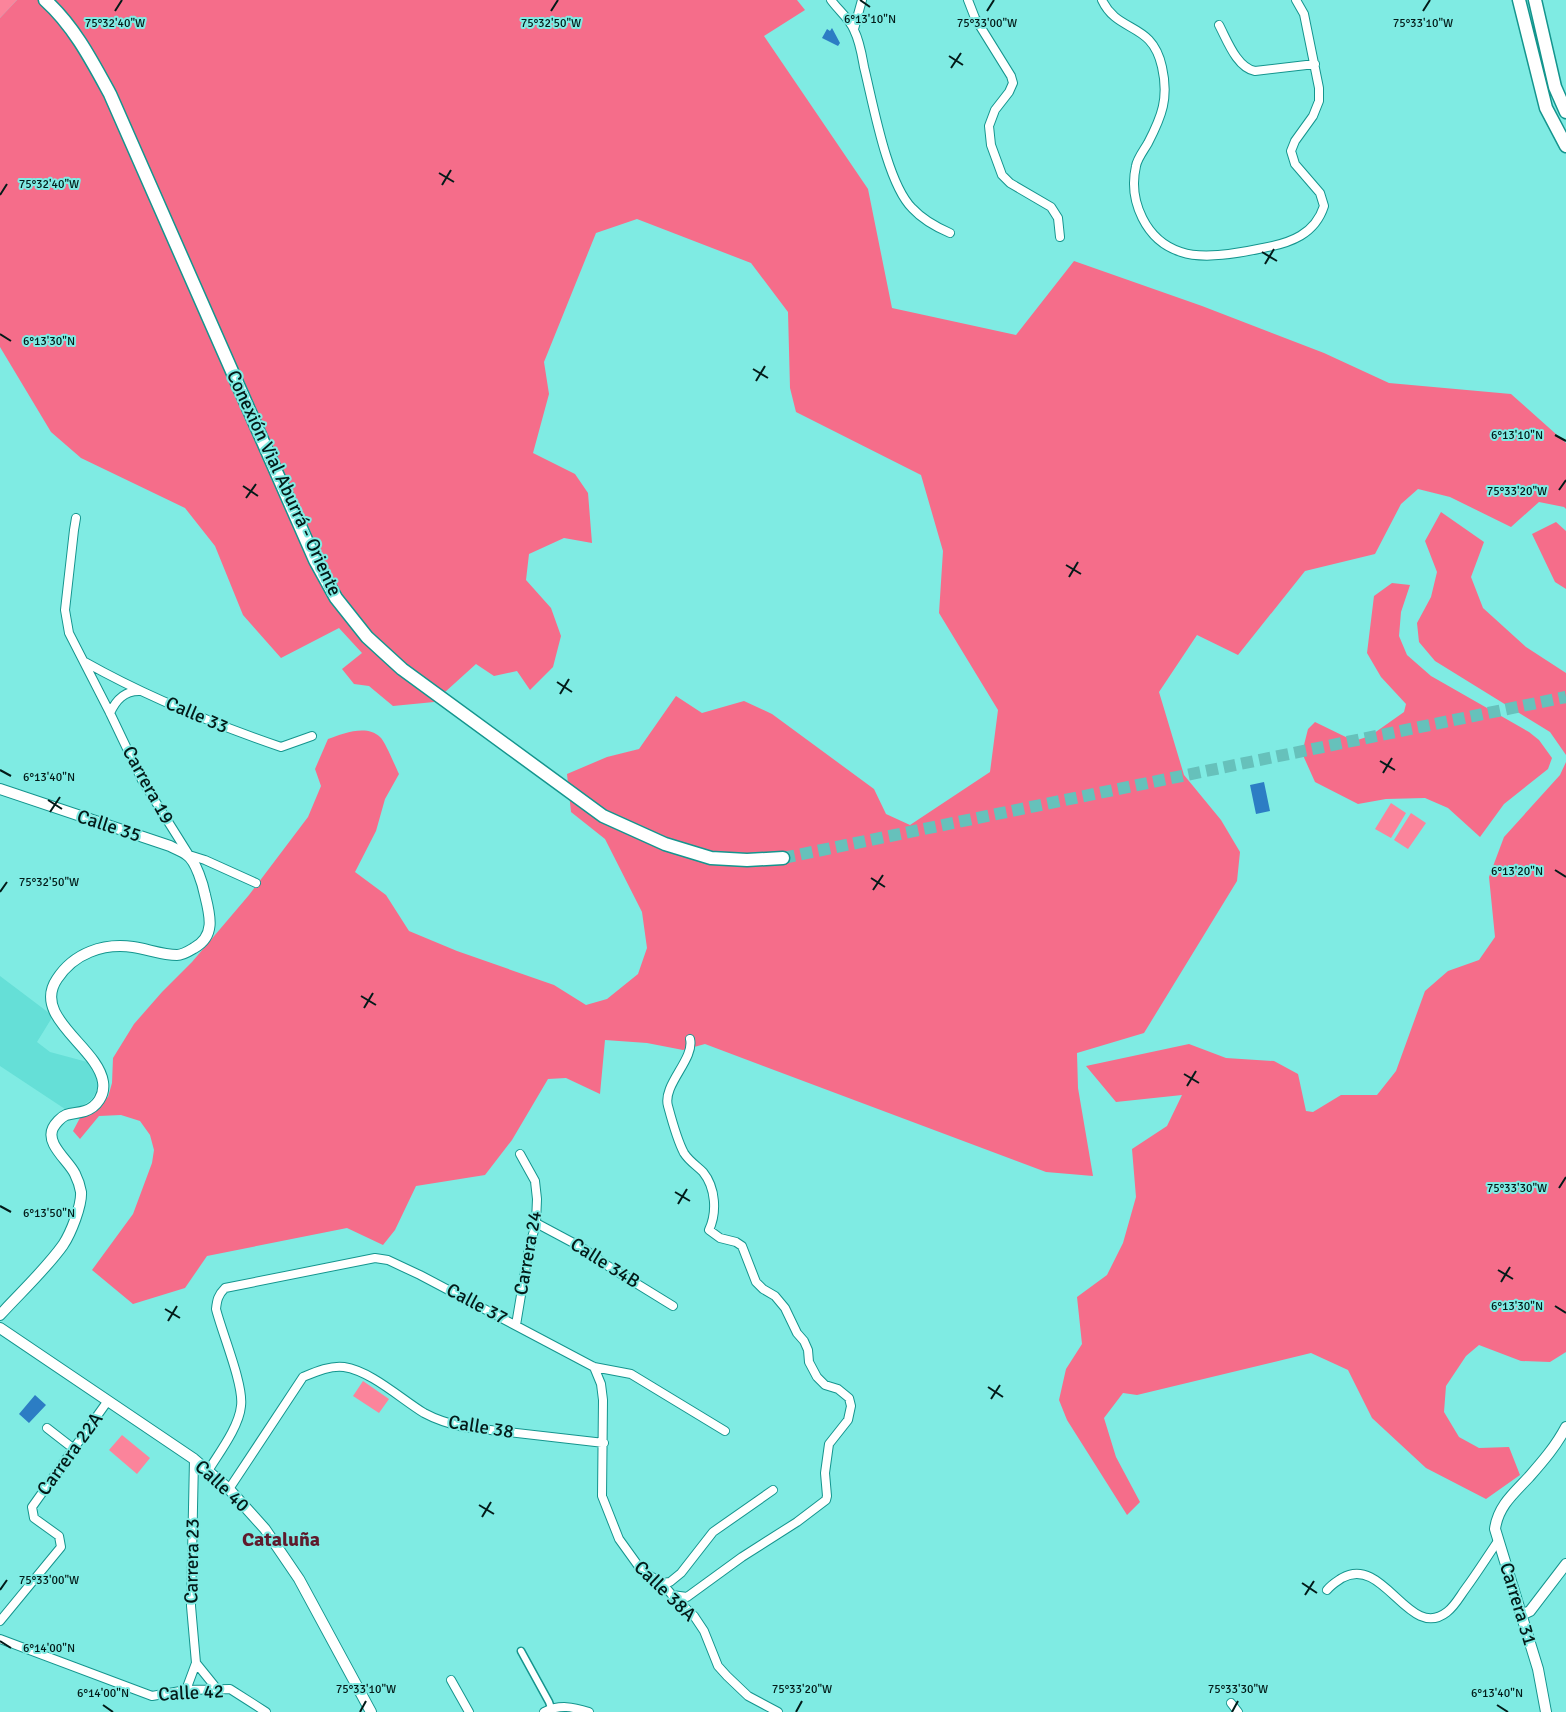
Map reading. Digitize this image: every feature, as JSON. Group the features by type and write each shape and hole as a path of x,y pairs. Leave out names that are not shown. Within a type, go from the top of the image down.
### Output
{"main road":[{"name":"Conexión Vial Aburrá - Oriente","path":"46,0 68,25 92,60 110,94 315,560 336,598 367,637 402,669 603,816 665,844 711,858 747,860 784,858"},
{"path":"1519,0 1546,108 1566,146"},
{"path":"1535,0 1555,87 1566,112"}],"street":[{"path":"831,0 854,30 892,173 902,193 911,207 923,218 936,227 950,233"},
{"path":"854,30 862,0"},
{"path":"968,0 975,18 1011,76 1013,83 1009,92 995,110 989,126 991,145 1002,175 1010,183 1051,207 1058,218 1060,238"},
{"path":"1102,0 1113,17 1144,34 1156,48 1163,68 1165,104 1159,122 1136,166 1134,196 1141,218 1154,235 1170,247 1181,252 1214,255 1279,246 1304,235 1318,220 1324,206 1320,193 1295,164 1291,151 1313,116 1319,101 1315,64 1304,14 1296,0"},
{"path":"1219,25 1241,64 1249,70 1255,71 1315,64"},
{"name":"Carrera 19","path":"76,518 65,610 69,633 142,780 189,856"},
{"name":"Calle 33","path":"85,662 144,692 224,727 281,748 312,736"},
{"path":"110,713 122,696 130,692 144,692"},
{"name":"Calle 35","path":"0,789 170,846 189,856"},
{"path":"189,856 205,860 256,883"},
{"path":"0,1315 63,1244 79,1208 81,1192 75,1174 54,1146 51,1136 53,1128 66,1115 86,1111 94,1106 102,1093 102,1075 89,1055 55,1015 52,996 54,985 58,977 72,963 92,950 112,946 131,947 179,955 197,947 204,941 209,932 211,922 200,877 189,856"},
{"path":"672,1595 685,1598 689,1596 742,1557 822,1504 827,1496 826,1473 829,1444 848,1420 851,1406 849,1398 838,1389 825,1385 817,1377 809,1362 808,1350 804,1341 785,1308 775,1296 756,1282 742,1246 736,1242 720,1238 710,1230 714,1220 715,1205 710,1187 704,1173 685,1154 667,1103 674,1082 689,1051 690,1039"},
{"name":"Carrera 24","path":"516,1325 528,1253 536,1223 537,1200 536,1181 520,1154"},
{"name":"Calle 34B","path":"536,1223 581,1247 673,1306"},
{"name":"Calle 37","path":"208,1471 236,1423 242,1405 238,1382 216,1309 217,1299 225,1288 375,1258 388,1260 404,1267 594,1367 631,1374 725,1431"},
{"name":"Calle 40","path":"0,1328 194,1459 230,1489 264,1529 299,1578 371,1712"},
{"name":"Calle 38","path":"230,1489 303,1377 320,1370 343,1367 366,1375 426,1414 464,1428 604,1443"},
{"name":"Calle 38A","path":"594,1367 603,1400 602,1496 619,1539 642,1571 662,1583 694,1616 704,1631 715,1659 727,1676 748,1696 778,1712"},
{"name":"Carrera 22A","path":"0,1621 61,1547 59,1536 34,1518 32,1507 108,1402"},
{"name":"Carrera 31","path":"1546,1712 1538,1668 1520,1615 1495,1528 1496,1520 1508,1498 1551,1451 1566,1427"},
{"path":"47,1428 74,1448"},
{"name":"Carrera 23","path":"186,1690 196,1663 191,1606 194,1459"},
{"path":"662,1583 670,1582 681,1573 713,1532 773,1490"},
{"path":"1328,1590 1332,1584 1346,1576 1363,1574 1380,1582 1416,1614 1432,1619 1447,1613 1454,1606 1498,1541"},
{"path":"1520,1615 1530,1611 1566,1564"},
{"name":"Calle 42","path":"0,1639 152,1696 186,1690 230,1689 266,1712"},
{"path":"521,1652 548,1710 564,1706 589,1712"},
{"path":"196,1663 217,1689"},
{"path":"452,1680 469,1712"},
{"path":"1231,1703 1238,1712"}],"shaded area":[{"path":"0,0 17,0 0,18"},
{"path":"17,0 797,0 805,10 764,36 868,189 892,308 1016,335 1074,261 1202,306 1324,353 1389,383 1511,394 1566,443 1566,509 1539,502 1511,527 1450,497 1418,489 1401,504 1375,554 1305,571 1238,655 1197,635 1159,692 1184,775 1221,820 1240,852 1237,881 1144,1033 1077,1053 1078,1088 1093,1176 1046,1172 705,1044 683,1050 647,1043 605,1040 600,1094 566,1078 548,1079 512,1140 485,1175 416,1186 395,1230 383,1245 347,1228 207,1256 185,1288 133,1304 92,1270 133,1214 152,1163 154,1150 150,1135 140,1121 121,1115 99,1116 80,1139 73,1131 81,1116 108,1097 112,1083 113,1058 134,1024 192,962 249,895 308,817 321,786 315,769 328,739 354,731 374,733 385,743 399,774 385,799 376,831 355,872 386,895 409,931 457,951 554,985 586,1005 607,999 638,974 647,948 642,912 605,839 571,812 567,774 607,757 639,749 676,696 702,713 744,701 772,714 874,789 886,814 910,825 990,772 998,710 939,613 943,551 921,475 796,412 790,388 788,312 751,263 637,219 596,233 544,362 549,394 533,453 575,474 588,493 592,543 564,538 529,554 526,580 551,608 561,636 553,667 530,690 517,671 494,676 476,664 434,702 393,706 369,686 354,684 342,669 362,653 339,628 281,658 243,615 215,546 185,508 81,458 51,432 0,347 0,18"},
{"path":"832,28 840,43 838,46 822,38 827,29 830,31"},
{"path":"1441,512 1484,542 1471,577 1483,608 1526,647 1566,673 1566,755 1550,732 1435,661 1419,642 1417,623 1431,597 1437,572 1425,541"},
{"path":"1556,522 1566,531 1566,589 1555,582 1532,534"},
{"path":"1392,583 1410,585 1401,612 1399,636 1407,655 1431,676 1529,732 1539,740 1552,758 1548,769 1504,804 1480,837 1448,808 1425,798 1386,799 1358,804 1315,782 1302,753 1308,729 1315,722 1354,741 1370,736 1404,712 1406,704 1381,677 1367,653 1374,596"},
{"path":"1566,762 1566,1352 1550,1362 1521,1361 1479,1345 1466,1356 1446,1386 1444,1412 1459,1437 1479,1448 1509,1447 1520,1475 1486,1499 1426,1468 1372,1418 1348,1370 1311,1353 1137,1395 1123,1393 1104,1418 1116,1457 1140,1502 1127,1515 1067,1420 1059,1400 1066,1369 1082,1344 1077,1297 1107,1275 1123,1243 1136,1197 1132,1149 1167,1126 1182,1095 1116,1102 1086,1066 1189,1044 1226,1058 1274,1061 1298,1074 1306,1111 1313,1112 1341,1095 1377,1095 1396,1071 1425,991 1448,971 1479,960 1495,937 1489,877 1504,837 1560,775"},
{"path":"1264,782 1270,811 1256,814 1250,785"},
{"path":"1391,803 1406,813 1391,838 1375,829"},
{"path":"1411,813 1426,823 1408,849 1394,840"},
{"path":"0,976 53,1016 37,1042 50,1052 91,1063 100,1084 92,1099 82,1106 65,1109 0,1066"},
{"path":"363,1381 389,1399 379,1413 353,1396"},
{"path":"35,1395 46,1405 29,1423 19,1414"},
{"path":"122,1435 150,1458 137,1474 109,1450"}],"tunnel":[{"path":"783,858 1566,697"}],"district":[{"name":"Cataluña","path":"281,1539"}]}
